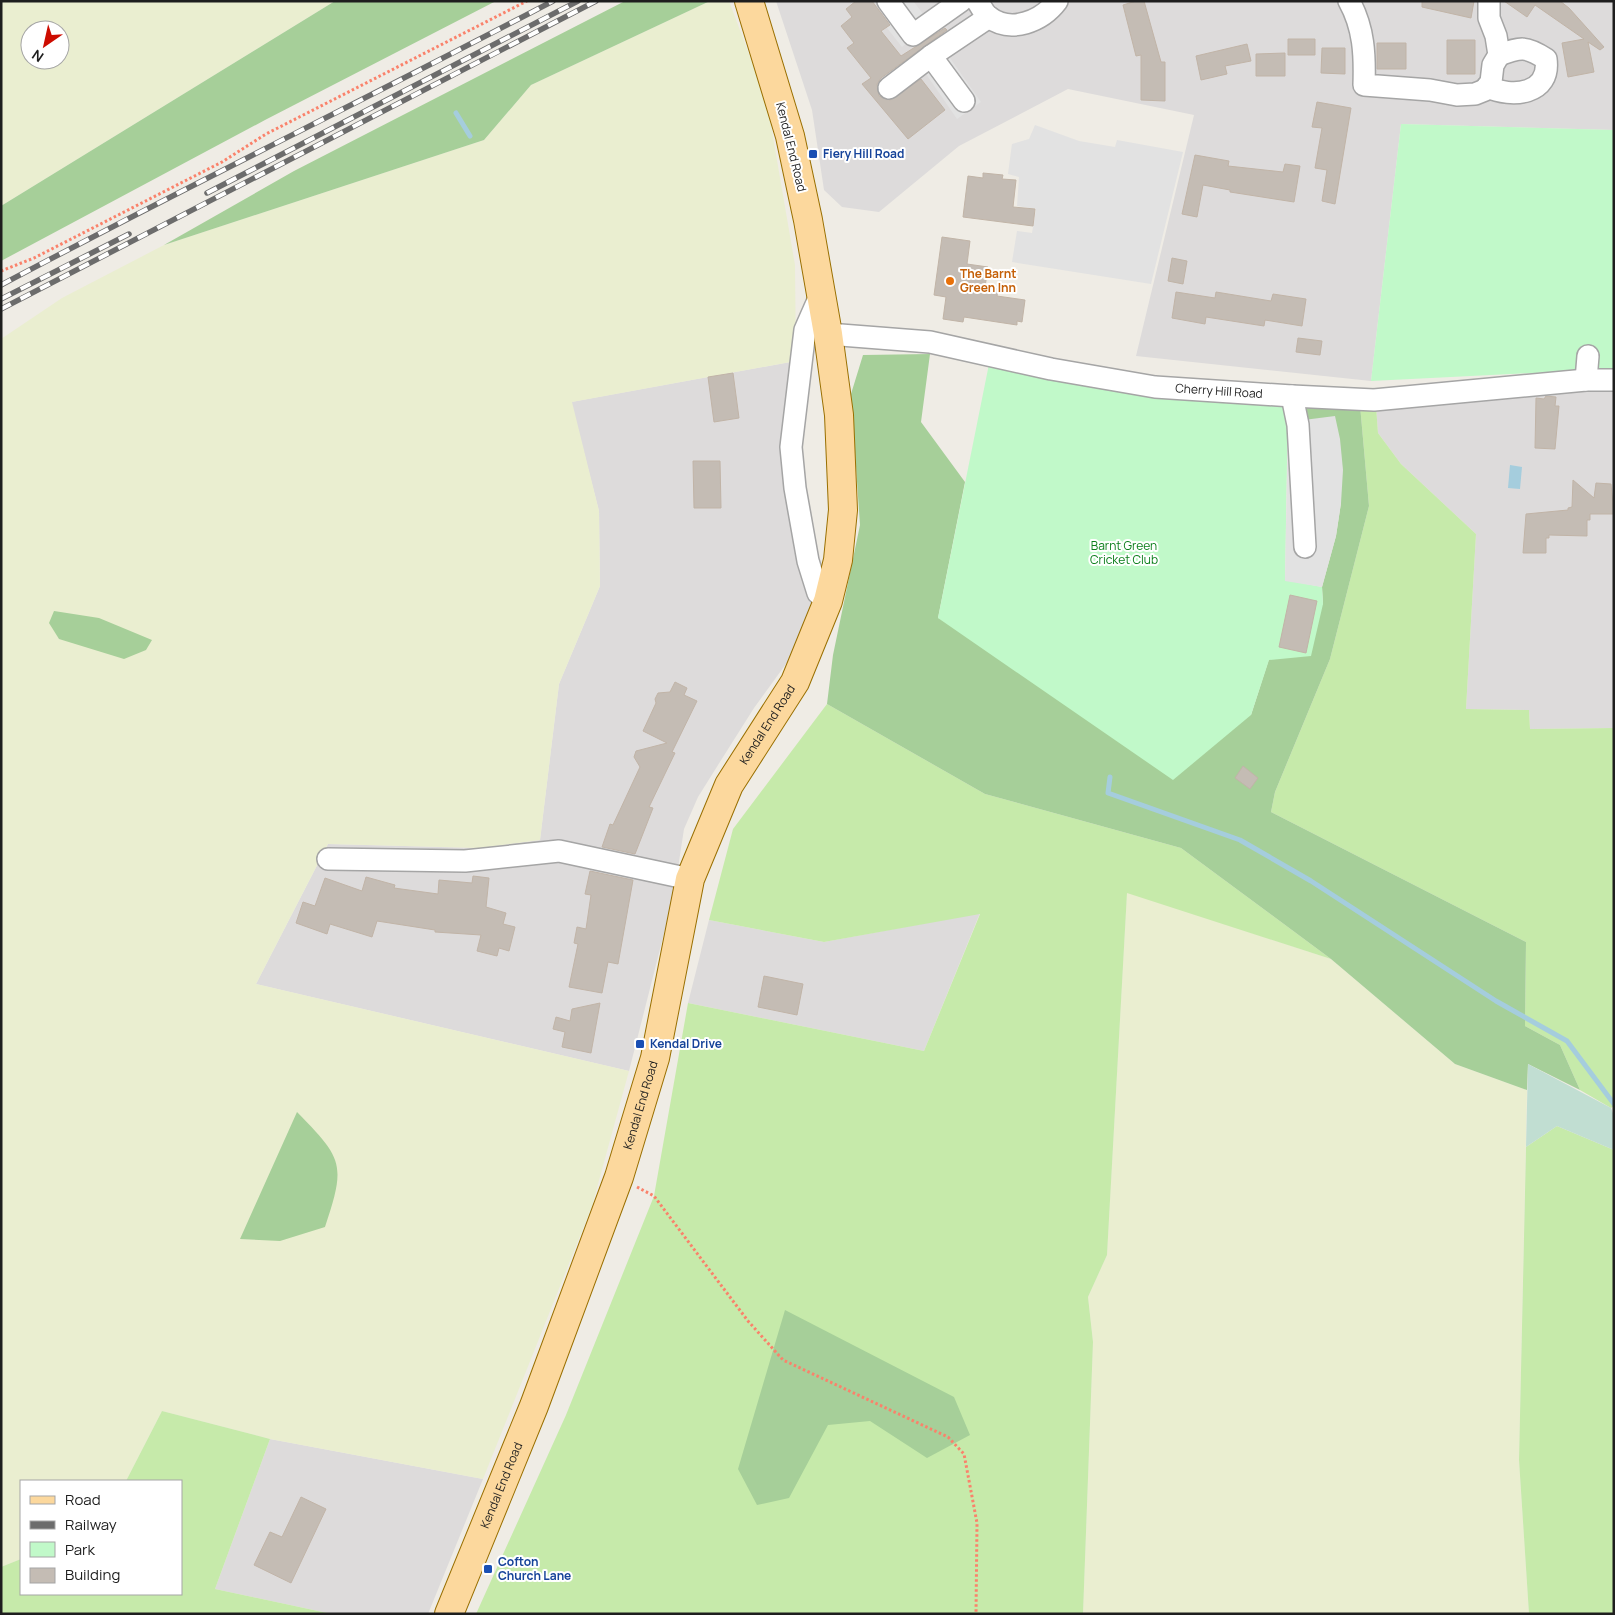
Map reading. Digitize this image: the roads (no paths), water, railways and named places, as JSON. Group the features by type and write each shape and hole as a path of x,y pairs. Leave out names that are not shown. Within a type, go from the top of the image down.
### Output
{"main road":[{"name":"Kendal End Road","path":"449,1614 534,1406 619,1177 655,1058 690,879 729,785 795,682 828,601 838,560 843,510 839,415 828,334 808,220 790,136 748,1"}],"street":[{"path":"888,1 913,34 961,1"},
{"path":"889,88 931,56 983,9 1011,26 1034,22 1046,14 1057,1"},
{"path":"1350,1 1357,16 1363,42 1364,85 1430,90 1457,95 1476,94 1491,82 1493,66 1499,55 1496,36 1489,18 1489,1"},
{"path":"1487,87 1499,93 1512,94 1528,91 1543,82 1548,71 1546,59 1532,50 1518,48 1499,55"},
{"path":"931,56 964,100"},
{"path":"820,296 806,330 791,447 795,488 808,561 818,593 828,601"},
{"name":"Cherry Hill Road","path":"828,334 930,342 1051,369 1155,386 1292,396 1374,400 1586,380 1614,380"},
{"path":"1586,380 1588,356"},
{"path":"1292,396 1298,425 1304,547"},
{"path":"328,859 465,861 559,851 690,879"}],"water":[{"path":"1510,465 1522,467 1520,489 1508,488"}],"waterway":[{"path":"456,113 470,136"},
{"path":"1110,777 1108,793 1240,840 1311,881 1496,1001 1567,1041 1614,1104"}],"railway":[{"path":"1,285 553,1"},
{"path":"207,193 578,1"},
{"path":"1,309 596,1"},
{"path":"1,299 129,234"}],"place":[{"name":"Fiery Hill Road","path":"813,154"},
{"name":"The Barnt Green Inn","path":"950,281"},
{"name":"Kendal Drive","path":"640,1044"},
{"name":"Cofton Church Lane","path":"488,1569"}],"park label":[{"name":"Barnt Green Cricket Club","path":"1124,553"}]}
